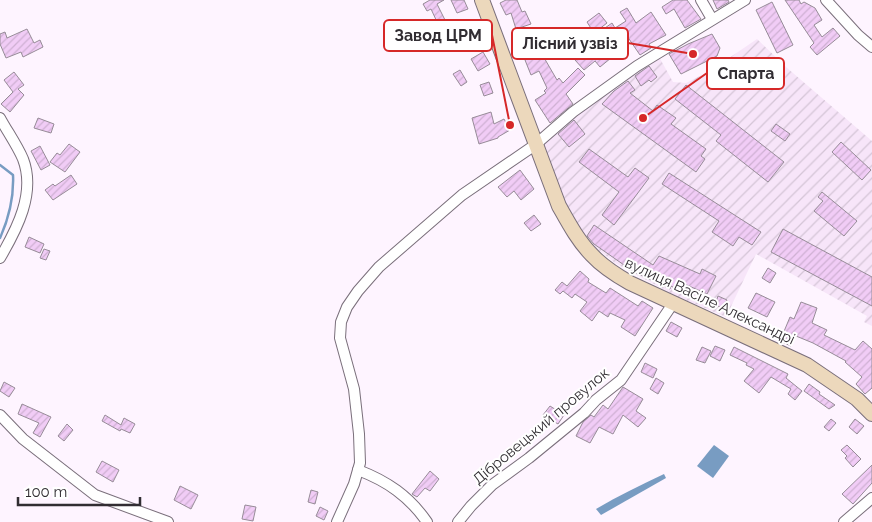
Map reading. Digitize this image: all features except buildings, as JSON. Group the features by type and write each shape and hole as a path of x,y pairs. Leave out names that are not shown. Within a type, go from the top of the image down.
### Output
{"main road":[{"name":"вулиця Васіле Александрі","path":"482,0 558,206 590,254 609,270 630,283 807,365 857,398 872,414"}],"street":[{"path":"701,0 712,19"},
{"path":"826,0 858,35 872,47"},
{"path":"337,522 354,484 360,463 354,389 340,338 341,322 347,307 358,291 379,267 462,194 536,145 573,112 637,66 743,1"},
{"path":"0,118 23,159 28,183 23,212 10,242 0,258"},
{"name":"Дібровецький провулок","path":"458,522 492,485 530,458 621,380 674,302"},
{"path":"0,415 23,439 95,495 168,522"},
{"path":"358,470 380,479 398,490 417,508 426,522"},
{"path":"844,522 872,498"}],"shaded area":[{"path":"757,39 786,67 872,141 872,326 864,322 867,316 756,254 726,317 676,296 615,263 584,238 566,203 540,143 658,55 673,82 686,83 710,71"}],"water":[{"path":"714,445 729,456 713,478 697,466"},
{"path":"664,474 666,478 601,515 596,509 621,495"}],"waterway":[{"path":"0,165 13,175 10,207 0,238"}],"place":[{"name":"Лісний узвіз","path":"693,54"},
{"name":"Спарта","path":"643,118"},
{"name":"Завод ЦРМ","path":"510,125"}]}
